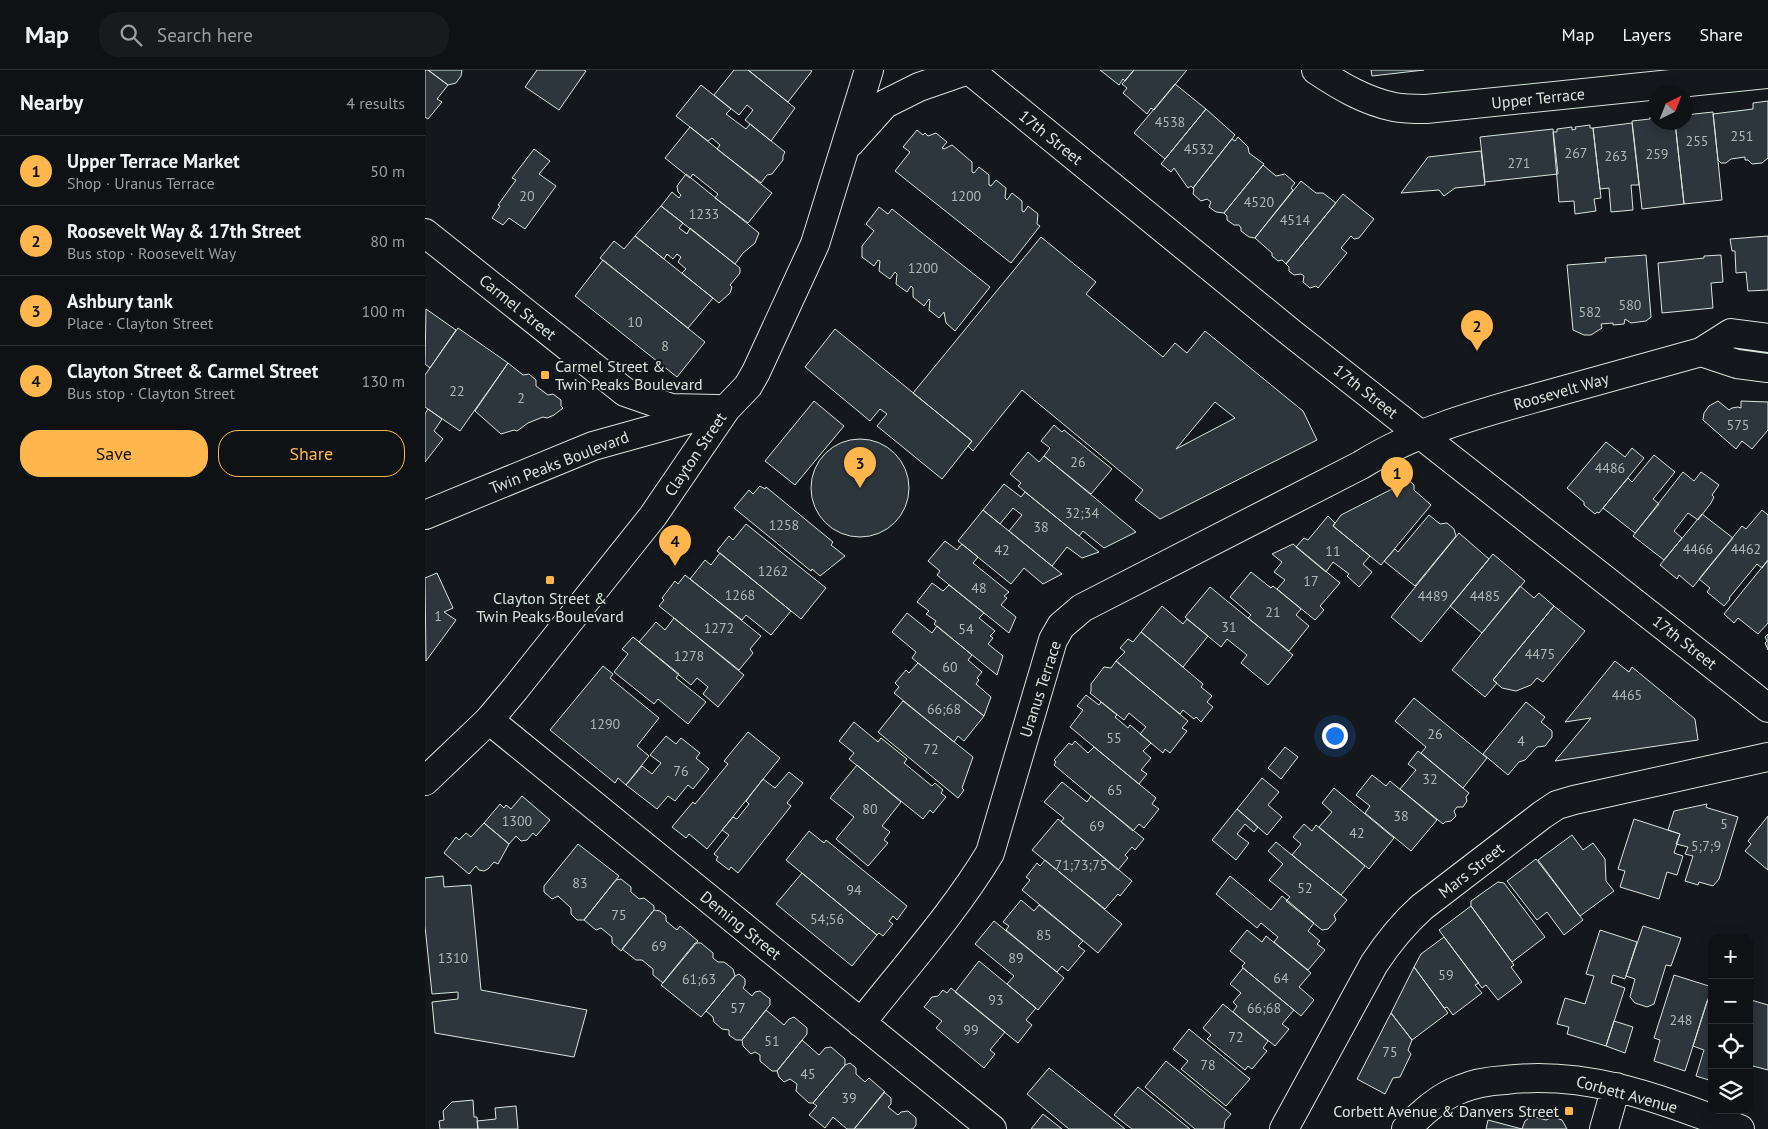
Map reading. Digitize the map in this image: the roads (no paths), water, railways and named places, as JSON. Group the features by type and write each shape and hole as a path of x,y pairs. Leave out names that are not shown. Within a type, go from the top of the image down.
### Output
{"street":[{"name":"Clayton Street","path":"425,781 489,720 653,516 726,409 748,386 815,244 869,70"},
{"path":"845,148 885,104 919,87 969,70"},
{"name":"17th Street","path":"969,70 1290,332 1383,403 1768,708"},
{"name":"Upper Terrace","path":"1316,70 1339,86 1367,99 1395,107 1426,110 1768,74"},
{"name":"Carmel Street","path":"425,233 625,392 671,408 726,409"},
{"name":"Roosevelt Way","path":"1421,435 1471,416 1701,352 1731,333 1768,338"},
{"path":"1701,352 1737,364 1768,368"},
{"name":"Twin Peaks Boulevard","path":"425,515 593,446 726,409"},
{"name":"Uranus Terrace","path":"861,1023 956,904 990,853 1053,640 1061,626 1082,608 1113,591 1361,465 1377,455 1421,435"},
{"name":"Deming Street","path":"489,720 992,1129"},
{"name":"Mars Street","path":"1285,1129 1391,938 1422,907 1557,805 1768,757"},
{"name":"Corbett Avenue","path":"1406,1129 1441,1099 1460,1089 1487,1082 1519,1078 1555,1077 1616,1087 1659,1099 1740,1129"},
{"path":"1604,1129 1616,1087"}],"place":[{"name":"Roosevelt Way & 17th Street","path":"1477,351"},
{"name":"Carmel Street & Twin Peaks Boulevard","path":"545,375"},
{"name":"Ashbury tank","path":"860,488"},
{"name":"Upper Terrace Market","path":"1397,498"},
{"name":"Clayton Street & Carmel Street","path":"675,566"},
{"name":"Clayton Street & Twin Peaks Boulevard","path":"550,580"},
{"name":"Corbett Avenue & Danvers Street","path":"1569,1111"}]}
